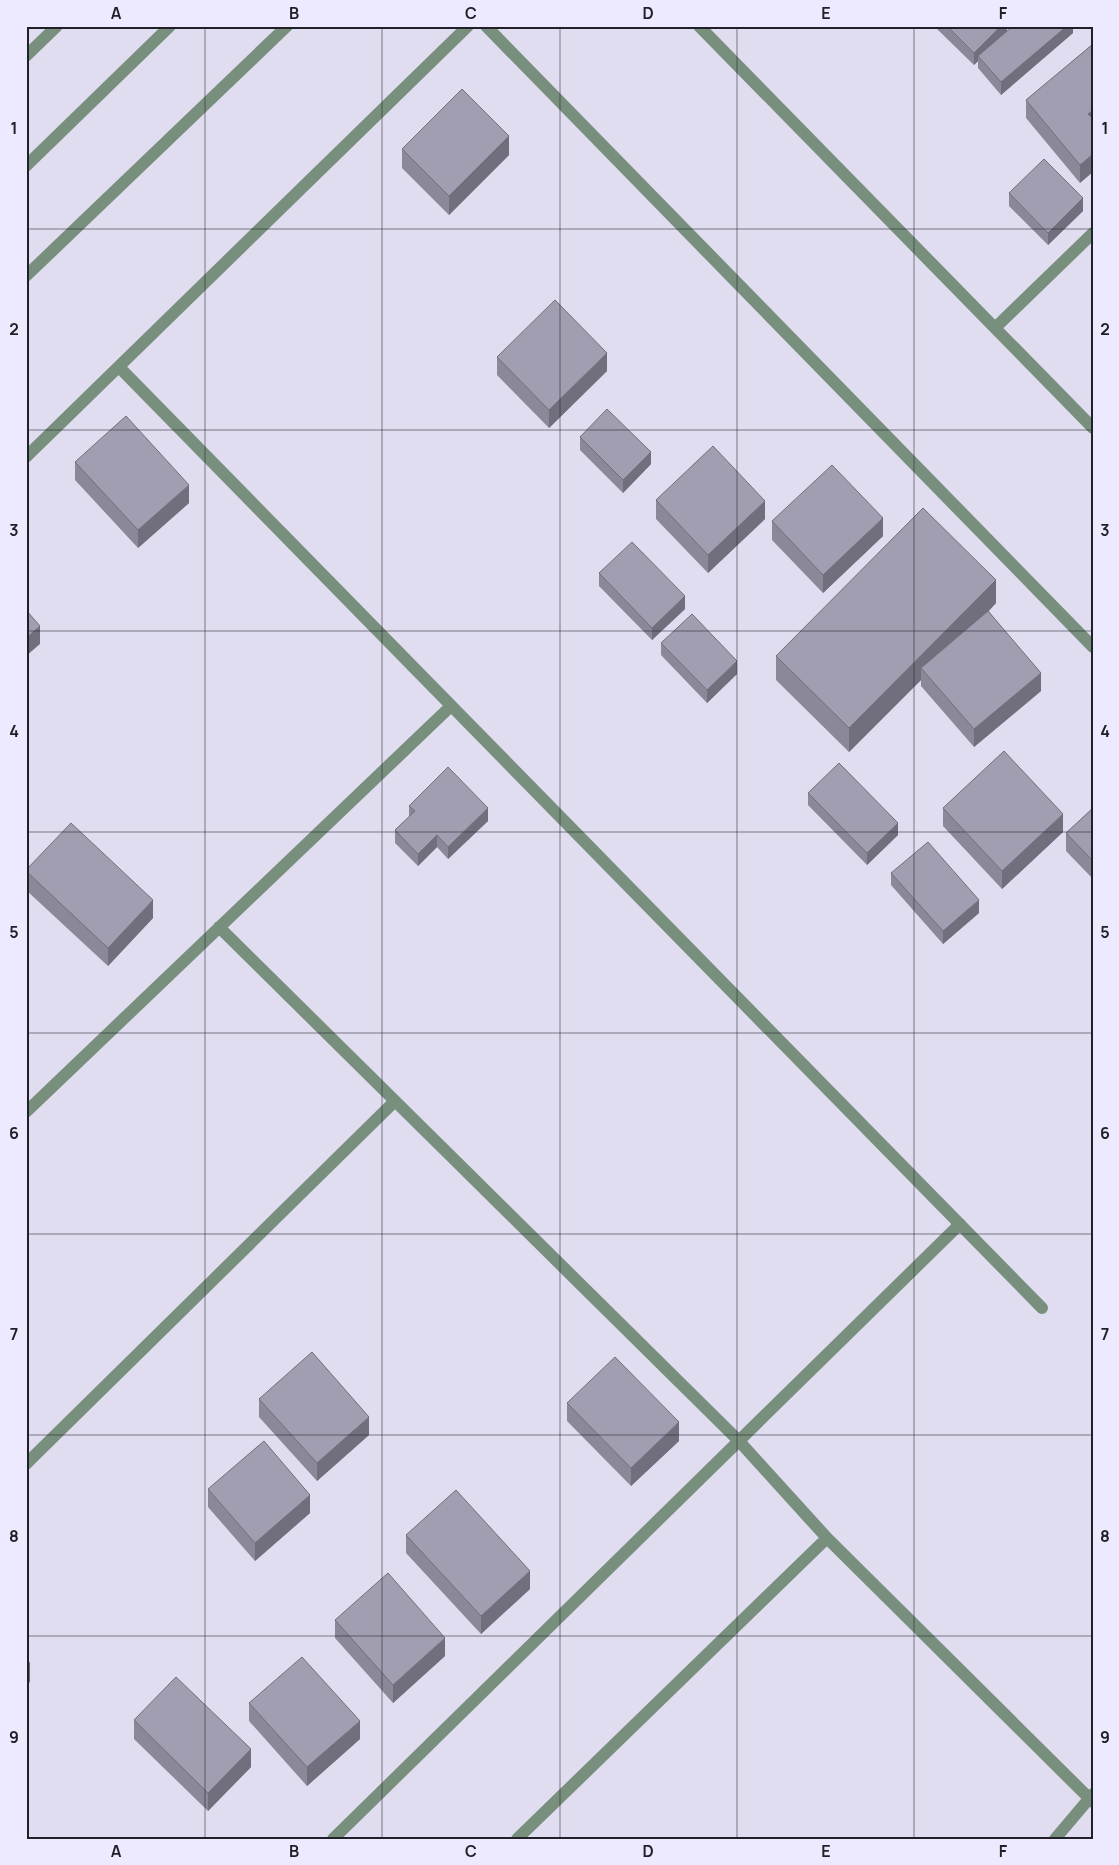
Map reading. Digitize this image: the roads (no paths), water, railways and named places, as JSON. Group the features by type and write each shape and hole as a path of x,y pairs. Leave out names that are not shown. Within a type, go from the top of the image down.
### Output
{"street":[{"path":"26,56 57,26"},
{"path":"26,166 170,26"},
{"path":"26,276 287,26"},
{"path":"26,457 468,26"},
{"path":"486,26 1093,647"},
{"path":"699,26 1093,428"},
{"path":"995,328 1093,233"},
{"path":"118,367 1042,1308"},
{"path":"26,1112 451,706"},
{"path":"219,928 739,1440 827,1538 1092,1798 1055,1839"},
{"path":"26,1464 395,1101"},
{"path":"333,1839 960,1224"},
{"path":"517,1839 827,1538"}]}
